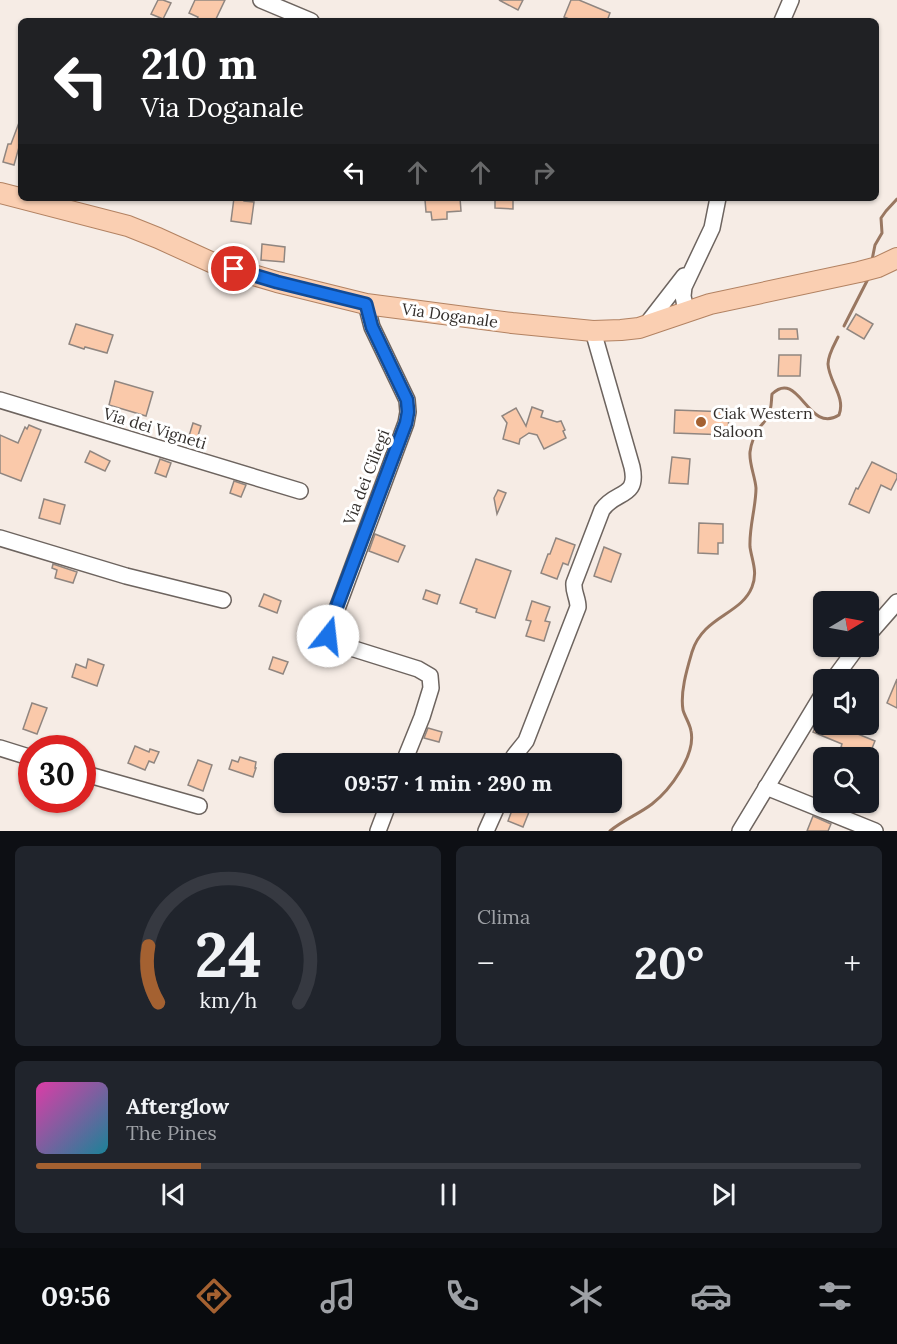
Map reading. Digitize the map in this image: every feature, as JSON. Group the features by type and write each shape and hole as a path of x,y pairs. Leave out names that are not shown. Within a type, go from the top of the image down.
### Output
{"main road":[{"name":"Via Doganale","path":"0,193 18,198"},
{"name":"Via Doganale","path":"31,201 128,226 213,262 277,282 366,304 593,331 621,330 646,325 710,304 878,267 897,258"}],"street":[{"path":"261,0 304,18"},
{"path":"783,18 791,0"},
{"path":"686,311 684,287 712,228 717,201"},
{"path":"646,325 697,259"},
{"name":"Via dei Ciliegi","path":"366,304 372,327 407,400 408,412 406,423 328,630 329,638 335,643 418,669 430,676 431,688 408,753"},
{"path":"517,753 526,741 578,607 574,583 602,510 634,483 632,467 593,331"},
{"name":"Via dei Vigneti","path":"0,400 300,490"},
{"path":"0,538 126,576 223,600"},
{"path":"879,622 897,602"},
{"path":"740,831 813,710"},
{"path":"0,748 18,754"},
{"path":"96,777 199,806"},
{"path":"766,787 875,831"},
{"path":"378,831 385,813"},
{"path":"492,829 496,813"}],"building":[{"path":"158,0 171,3 164,18 151,14"},
{"path":"195,0 225,0 216,18 198,18 189,13"},
{"path":"499,0 523,0 518,10"},
{"path":"571,0 579,0 610,13 608,18 564,17"},
{"path":"18,125 18,151 14,165 3,162 8,144 11,144"},
{"path":"234,201 254,202 251,224 231,221"},
{"path":"425,201 460,201 461,211 447,212 447,219 432,220 431,212 426,212"},
{"path":"495,201 513,201 513,209 495,208"},
{"path":"262,244 285,247 284,262 261,260"},
{"path":"856,314 873,324 864,339 847,329"},
{"path":"76,324 113,335 107,353 69,344"},
{"path":"779,329 797,329 798,339 779,339"},
{"path":"779,355 801,355 800,376 778,376"},
{"path":"115,381 153,392 146,416 109,405"},
{"path":"532,407 543,411 541,417 561,421 566,438 544,449 537,435 529,433 520,439 519,444 503,439 507,423 502,416 516,408 526,426"},
{"name":"Ciak Western Saloon","path":"675,410 729,412 728,435 674,433"},
{"path":"193,423 201,426 197,439 189,436"},
{"path":"29,425 41,430 21,481 0,473 0,435 18,443 25,427 27,429"},
{"path":"90,451 110,461 105,471 85,462"},
{"path":"672,457 690,459 688,484 669,483"},
{"path":"160,459 171,463 166,477 155,473"},
{"path":"872,462 897,474 897,478 891,490 881,485 869,513 849,504"},
{"path":"234,481 246,485 241,497 230,493"},
{"path":"498,490 506,493 497,514 494,498"},
{"path":"44,499 65,505 60,524 39,518"},
{"path":"699,523 723,524 723,543 718,543 718,554 698,553"},
{"path":"375,534 405,546 398,562 369,551"},
{"path":"556,538 575,545 568,565 563,563 557,579 541,573"},
{"path":"604,547 621,554 611,582 594,576"},
{"path":"476,559 511,571 495,618 476,612 477,609 460,603"},
{"path":"53,564 77,572 73,583 55,578 57,570 52,568"},
{"path":"426,590 440,595 437,604 423,599"},
{"path":"264,594 281,601 277,613 259,606"},
{"path":"532,601 550,607 545,621 550,622 544,641 526,636 531,621 526,620"},
{"path":"273,657 288,662 283,674 269,669"},
{"path":"88,659 104,665 97,686 72,677 76,664 86,668"},
{"path":"897,679 897,708 887,703"},
{"path":"32,703 47,708 37,734 23,729"},
{"path":"428,728 442,732 439,742 424,738"},
{"path":"820,735 860,735 875,741 873,747 841,747 842,744"},
{"path":"135,746 149,752 150,749 159,752 154,763 149,761 145,770 128,763"},
{"path":"240,757 256,762 253,777 229,769 232,760 238,762"},
{"path":"198,760 212,765 203,791 188,785"},
{"path":"511,813 529,813 523,827 508,821"},
{"path":"813,816 831,824 828,831 807,831"}],"waterway":[{"path":"872,260 875,245 882,233 881,218 897,199"},
{"path":"844,326 869,277"},
{"path":"610,831 659,798 674,781 686,761 691,740 690,728 683,710 682,696 692,652 704,631 740,604 754,582 755,571 750,547 756,488 750,456 752,442 769,413 772,394 781,388 790,389 797,394 819,416 828,419 839,415 841,408 839,396 828,364 838,337"}],"place":[{"name":"Ciak Western Saloon","path":"701,422"}],"route":[{"path":"234,269 366,304 372,327 407,400 406,423 328,630 328,636"}]}
